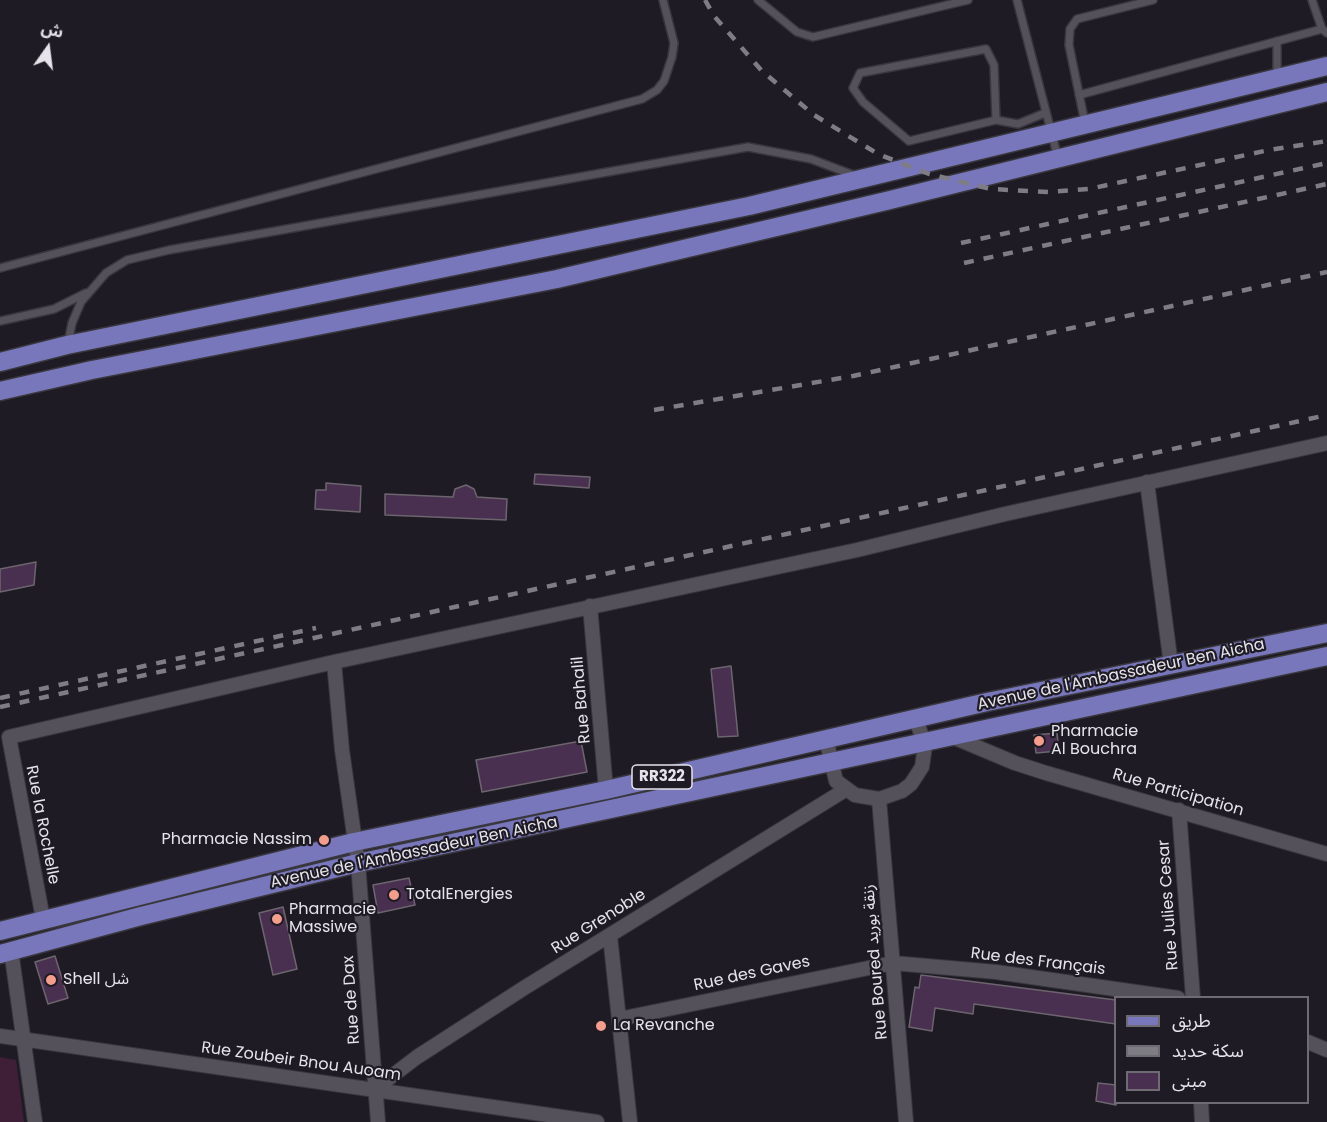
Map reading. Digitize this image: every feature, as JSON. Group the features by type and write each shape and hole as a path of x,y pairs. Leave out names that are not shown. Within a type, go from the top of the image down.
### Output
{"main road":[{"path":"0,362 68,345 546,249 864,179 1085,123 1327,66"},
{"path":"1277,77 1284,103"},
{"path":"0,391 92,370 557,279 929,191 1327,92"},
{"path":"919,166 929,191"},
{"name":"Avenue de l'Ambassadeur Ben Aicha","path":"0,931 354,842 606,790 916,719 1327,633"},
{"name":"Avenue de l'Ambassadeur Ben Aicha","path":"6,952 358,863 925,744 1327,656"}],"street":[{"path":"4,738 334,662 857,550 1147,482 1327,443"},
{"path":"1147,482 1171,665"},
{"name":"Rue Bahalil","path":"590,606 606,790"},
{"name":"Rue de Dax","path":"334,662 358,863 378,1122"},
{"path":"826,739 836,781 845,790 855,795 879,799 894,795 911,784 922,767 925,744 916,719"},
{"name":"Rue Participation","path":"953,737 1025,767 1327,854"},
{"name":"Rue la Rochelle","path":"4,738 43,919"},
{"name":"Rue Grenoble","path":"375,1089 417,1057 524,988 845,790"},
{"name":"Rue Boured زنقة بوريد","path":"879,799 906,1122"},
{"name":"Rue Julies Cesar","path":"1179,810 1192,996"},
{"path":"610,936 630,1122"},
{"path":"6,952 23,1040 35,1122"},
{"name":"Rue des Français","path":"893,963 996,972 1164,996"},
{"name":"Rue des Gaves","path":"619,1019 893,963"},
{"name":"Rue Zoubeir Bnou Auoam","path":"0,1036 597,1122"},
{"path":"1309,1042 1327,1050"},
{"path":"1201,1104 1202,1122"}],"lane":[{"path":"0,268 642,99 657,90 664,81 672,57 674,43 663,0"},
{"path":"758,0 797,32 813,37 968,0"},
{"path":"1017,0 1058,158"},
{"path":"1085,123 1069,45 1070,29 1077,19 1153,0"},
{"path":"1079,95 1277,41 1324,31 1312,0"},
{"path":"1277,41 1277,77"},
{"path":"996,120 994,65 986,49 860,73 853,88 863,102 909,141 996,120 1018,124 1045,113"},
{"path":"68,345 72,323 88,291 105,273 122,263 169,250 747,147 811,159 864,179"},
{"path":"0,321 54,309 88,291"}],"shaded area":[{"path":"0,1057 16,1060 24,1122 0,1122"}],"building":[{"path":"535,474 590,477 589,488 534,484"},
{"path":"326,483 361,486 360,512 315,509 316,490 326,490"},
{"path":"466,485 474,489 477,497 507,499 506,520 385,515 385,494 453,497 455,489"},
{"path":"36,562 34,585 0,592 0,569"},
{"path":"731,666 738,736 718,737 711,669"},
{"path":"1057,733 1059,751 1036,753 1034,735"},
{"path":"581,741 587,772 482,792 476,760"},
{"name":"TotalEnergies","path":"409,878 415,905 378,913 373,885"},
{"path":"283,907 297,969 273,975 259,913"},
{"name":"Shell شل","path":"55,956 68,998 48,1004 35,962"},
{"path":"921,975 1114,1000 1114,1024 974,1004 973,1014 935,1008 932,1031 909,1027 915,987 919,988"},
{"path":"1098,1083 1114,1085 1114,1104 1116,1105 1096,1101"}],"railway":[{"path":"705,0 714,16 762,71 814,115 878,154 929,174 991,189 1049,192 1089,189 1269,150 1327,141"},
{"path":"961,243 1327,163"},
{"path":"964,263 1327,184"},
{"path":"654,410 853,376 1327,272"},
{"path":"0,707 1327,415"},
{"path":"0,698 316,628"}],"place":[{"name":"Pharmacie Al Bouchra","path":"1039,741"},
{"name":"Pharmacie Nassim","path":"324,840"},
{"name":"TotalEnergies","path":"394,895"},
{"name":"Pharmacie Massiwe","path":"277,919"},
{"name":"Shell شل","path":"51,980"},
{"name":"La Revanche","path":"601,1026"}]}
